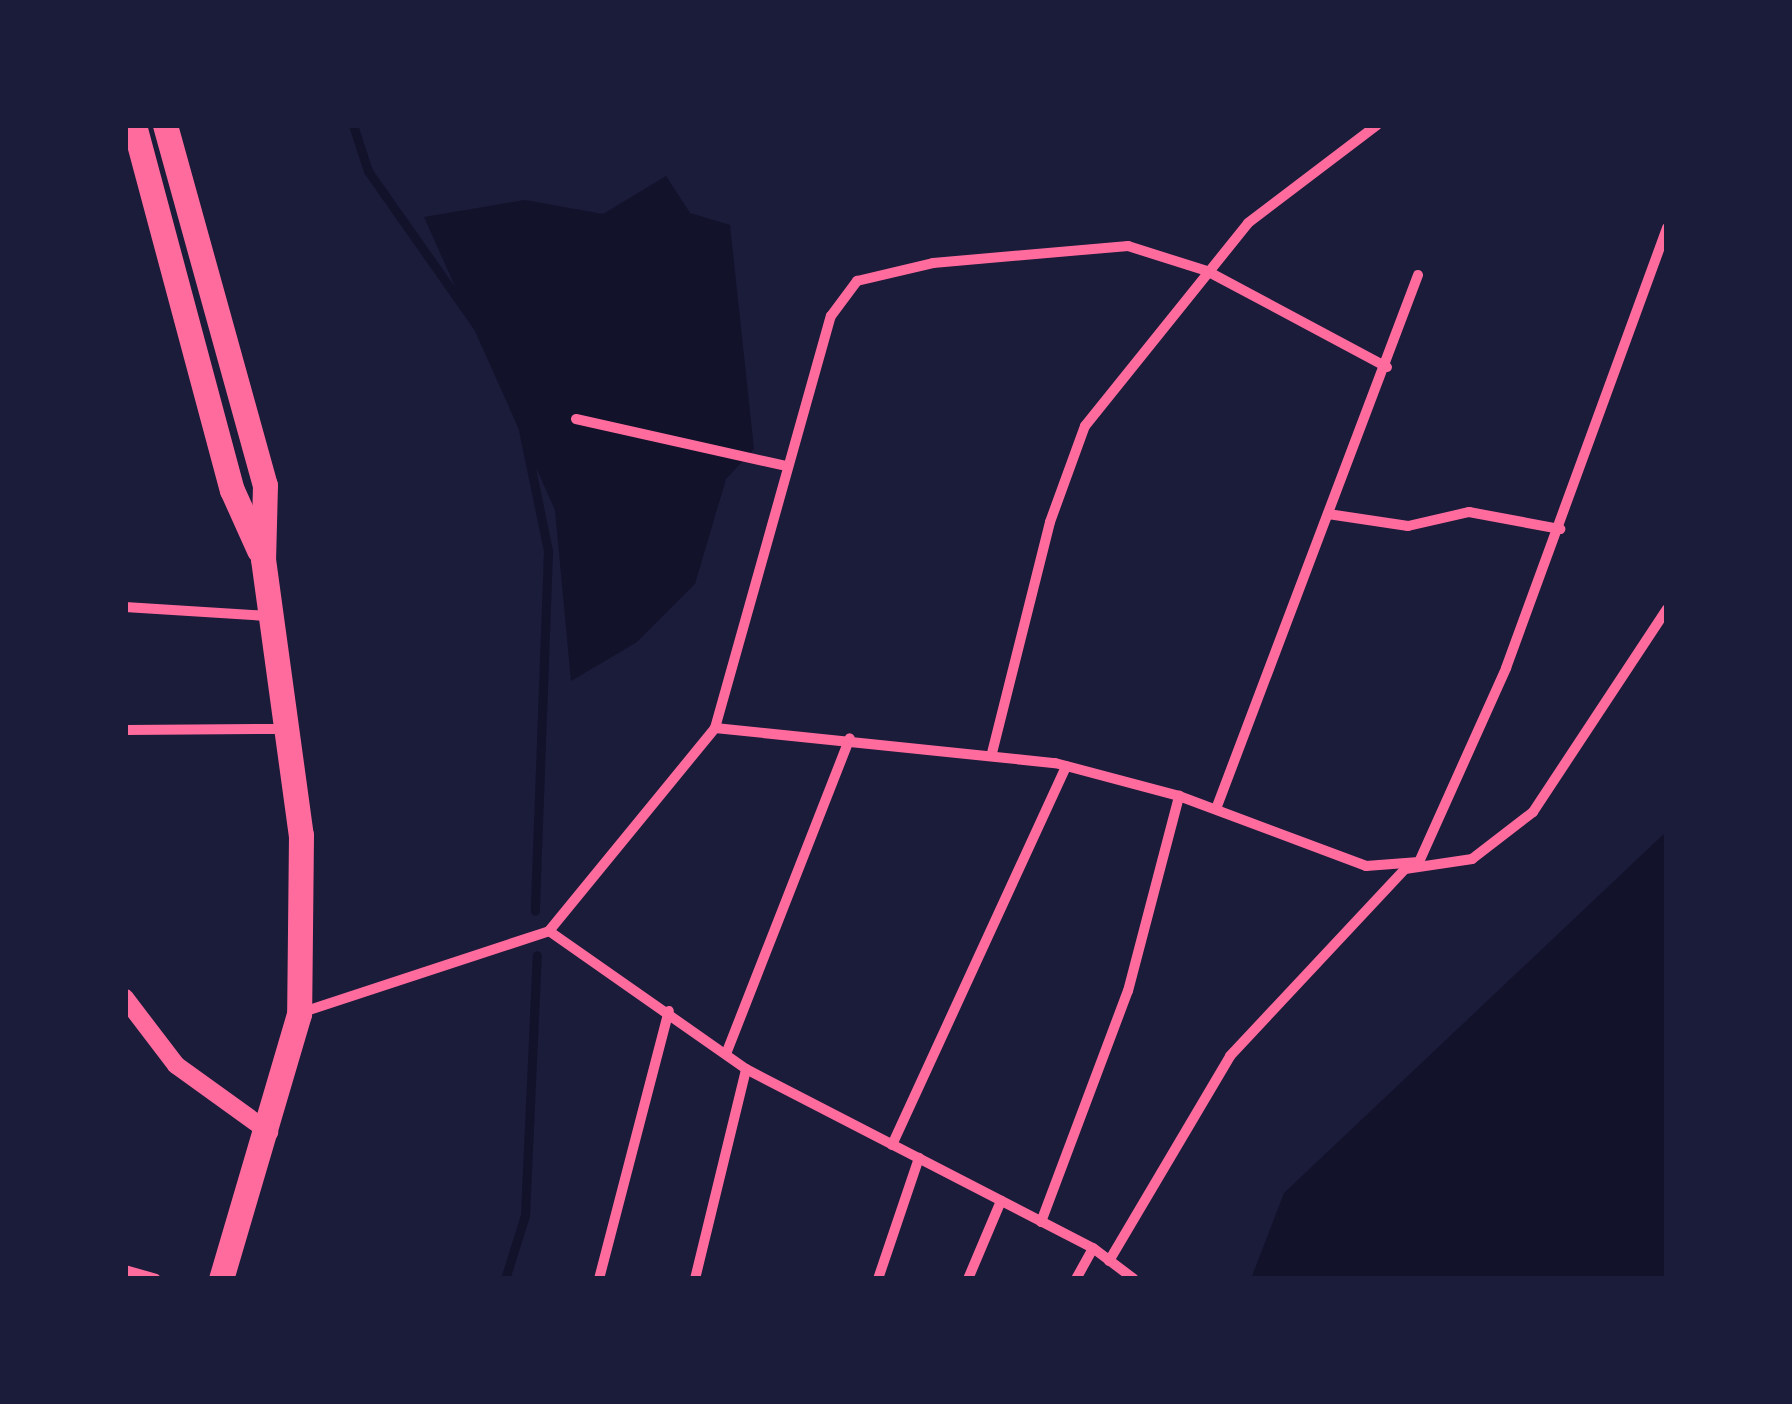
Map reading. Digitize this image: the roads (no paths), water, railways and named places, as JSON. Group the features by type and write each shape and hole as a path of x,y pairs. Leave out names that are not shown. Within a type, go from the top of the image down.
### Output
{"main road":[{"path":"165,125 265,485 263,559"},
{"path":"131,127 232,490 263,559 291,729 299,1014 269,1132 221,1279"}],"street":[{"path":"992,753 1050,522 1085,426 1207,271 1283,192 1376,125"},
{"path":"1109,1261 1230,1056 1404,868 1428,850 1560,529 1667,227"},
{"path":"299,1014 549,931 715,728 831,316 857,281 933,263 1105,246 1207,271 1387,367"},
{"path":"1216,809 1387,367 1418,274"},
{"path":"576,419 786,466"},
{"path":"1328,514 1408,526 1469,512 1560,529"},
{"path":"125,607 275,616"},
{"path":"715,728 992,753 1066,766 1179,796 1366,866 1404,868 1472,859 1532,812 1667,609"},
{"path":"125,730 291,729"},
{"path":"726,1054 850,738"},
{"path":"892,1145 1066,766"},
{"path":"1041,1222 1128,990 1179,796"},
{"path":"549,931 670,1011 746,1069 1092,1248 1134,1279"},
{"path":"125,998 176,1066 269,1132"},
{"path":"599,1279 670,1011"},
{"path":"696,1279 746,1069"},
{"path":"878,1279 920,1158"},
{"path":"968,1279 1001,1201"},
{"path":"1076,1279 1092,1248"},
{"path":"125,1270 156,1279"}],"waterway":[{"path":"353,125 368,171 479,329"},
{"path":"522,425 548,551 535,911"},
{"path":"505,1279 525,1215 537,955"}]}
